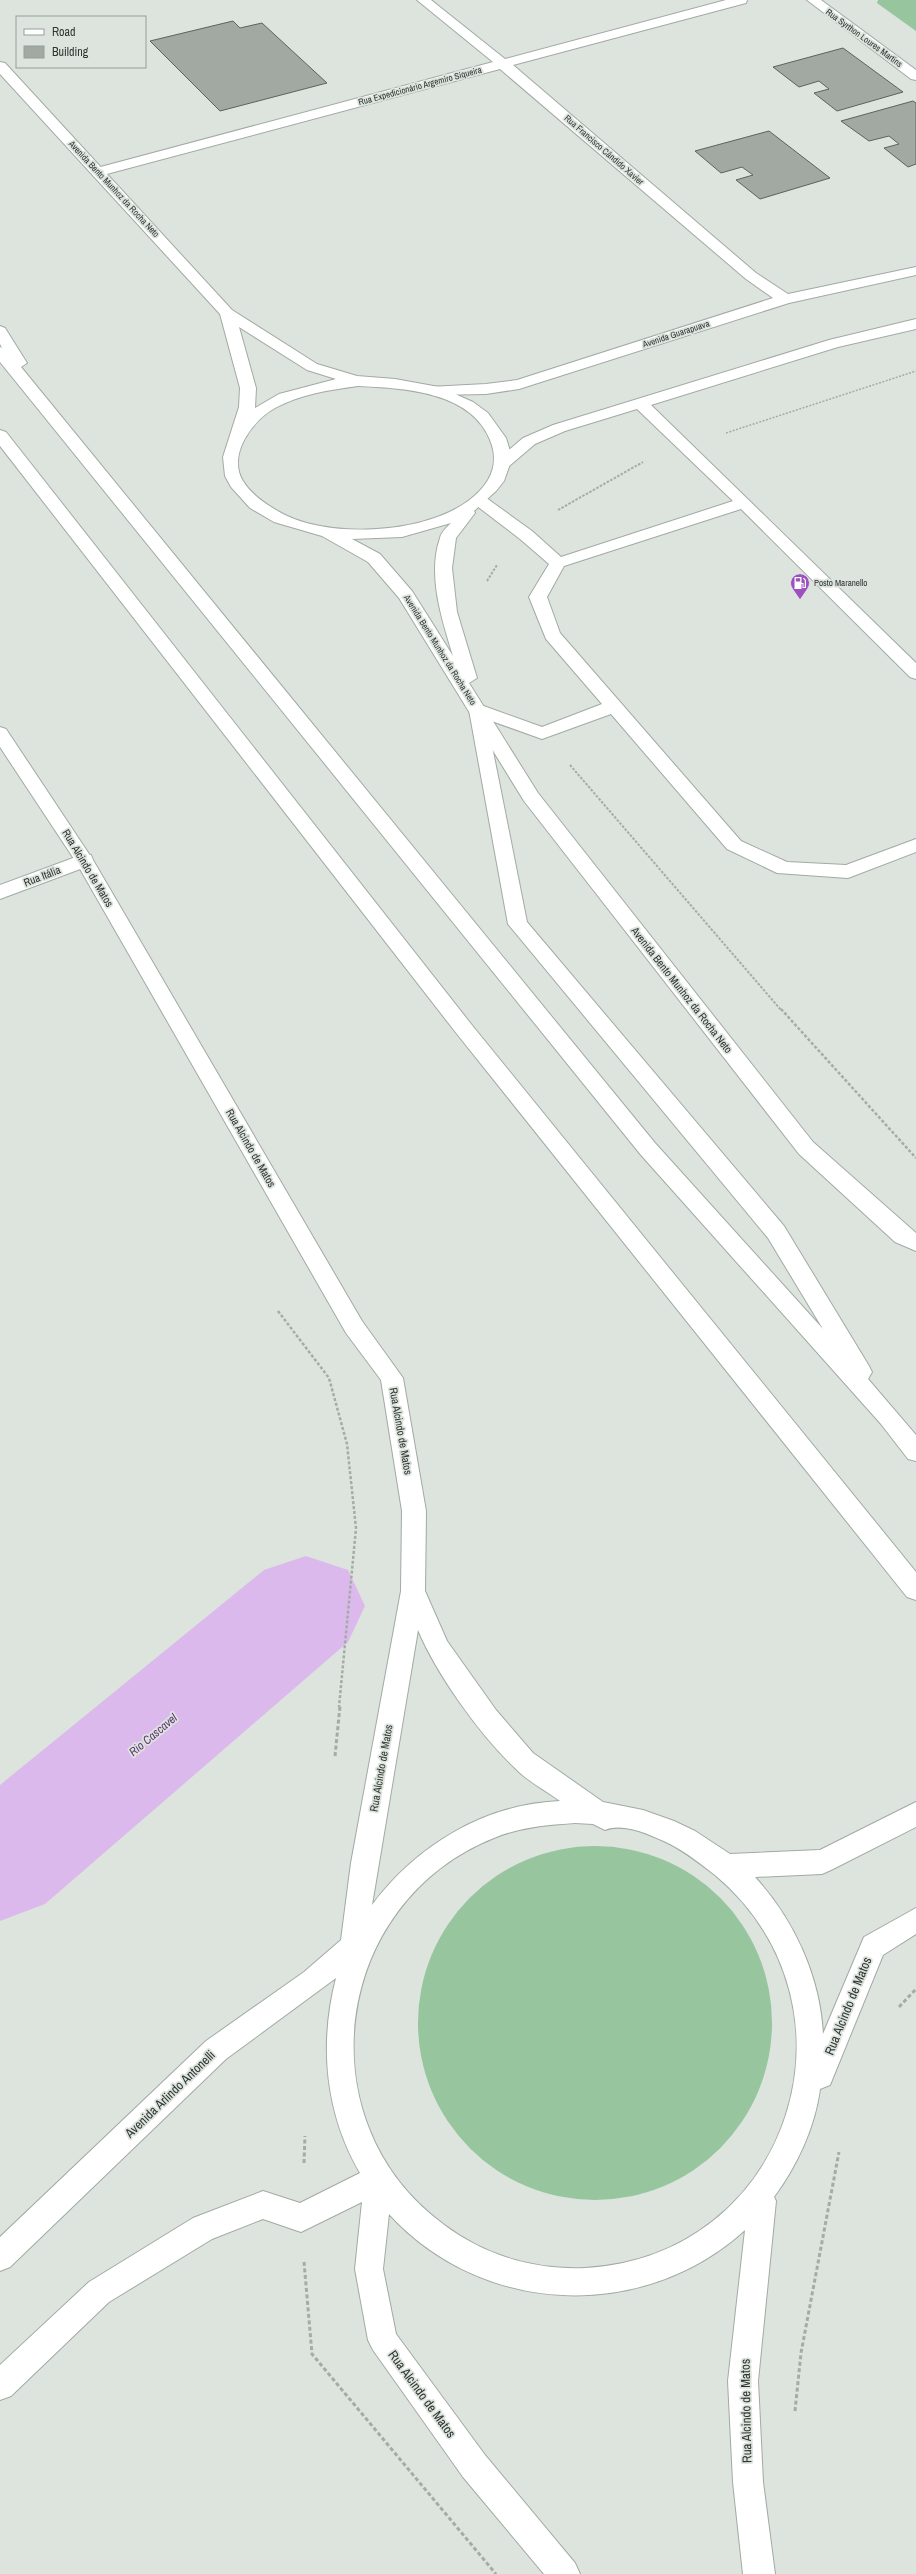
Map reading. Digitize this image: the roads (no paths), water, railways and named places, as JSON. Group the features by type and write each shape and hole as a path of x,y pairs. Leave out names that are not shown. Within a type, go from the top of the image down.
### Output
{"main road":[{"name":"Rua Francisco Cândido Xavier","path":"423,0 503,64 751,276 785,299"},
{"name":"Rua Expedicionário Argemiro Siqueira","path":"98,172 741,0"},
{"name":"Rua Syrthon Loures Martins","path":"813,0 916,76"},
{"name":"Avenida Bento Munhoz da Rocha Neto","path":"0,66 227,313 312,367 358,381"},
{"name":"Avenida Guarapuava","path":"435,390 486,389 519,384 785,299 916,271"},
{"name":"Avenida Bento Munhoz da Rocha Neto","path":"227,313 248,388 247,407 229,459 236,483 256,505 288,522 328,533 374,558 406,595 532,797 806,1148 903,1236 916,1243"},
{"path":"502,464 529,441 559,428 834,343 916,324"},
{"path":"0,331 51,416"},
{"path":"0,352 337,764 648,1149 889,1417 916,1452"},
{"path":"237,435 256,414 284,397 319,386 358,381 398,382 435,390 465,404 487,421 500,442 502,464 495,483 476,503 443,522 406,532 368,536 328,533"},
{"path":"640,403 744,503 916,673"},
{"path":"0,435 464,1029 916,1590"},
{"name":"Avenida Bento Munhoz da Rocha Neto","path":"476,503 448,536 444,568 448,612 478,710"},
{"path":"476,503 526,535 558,563"},
{"path":"744,503 558,563 538,597 552,635 612,707 734,845 784,868 848,872 916,845"},
{"path":"478,710 542,733 612,707"},
{"path":"478,710 518,924 776,1232 889,1417"},
{"name":"Rua Alcindo de Matos","path":"0,733 84,860 354,1326 392,1378 414,1511 413,1591 364,1863 353,1946"},
{"name":"Rua Itália","path":"0,892 84,860"},
{"name":"Rua Alcindo de Matos","path":"413,1591 438,1648 487,1718 524,1761 605,1818"},
{"path":"722,1866 822,1862 916,1814"},
{"path":"528,1818 605,1818 666,1835 722,1866 767,1910 800,1965 816,2026 814,2090 796,2148 762,2201 694,2253 610,2278 523,2273 442,2238 379,2178 341,2103 333,2022 353,1946 396,1884 457,1841 528,1818"},
{"name":"Rua Alcindo de Matos","path":"814,2090 873,1946 916,1920"},
{"name":"Avenida Arlindo Antonelli","path":"0,2258 216,2050 314,1981 353,1946"},
{"path":"0,2385 99,2292 203,2228 263,2205 301,2218 379,2178"},
{"name":"Rua Alcindo de Matos","path":"379,2178 369,2269 383,2340 474,2466 564,2574"},
{"name":"Rua Alcindo de Matos","path":"759,2574 748,2482 742,2380 762,2201"}],"waterway":[{"name":"Rio Cascavel","path":"0,1863 306,1606"}],"place":[{"name":"Posto Maranello","path":"800,600"}]}
